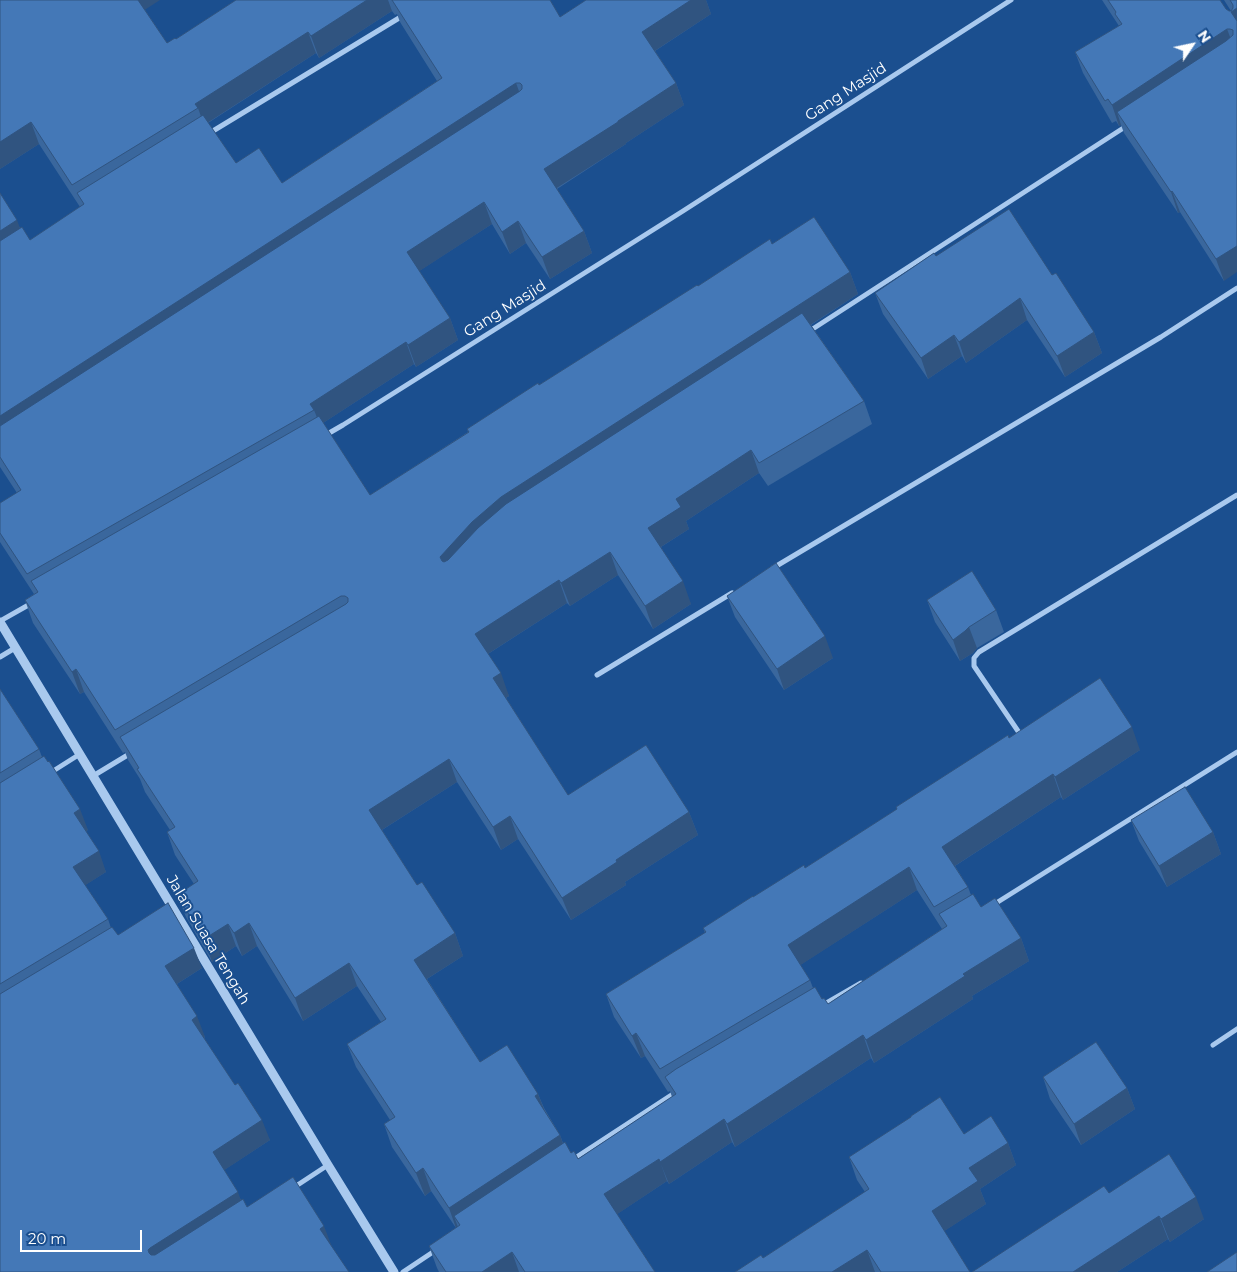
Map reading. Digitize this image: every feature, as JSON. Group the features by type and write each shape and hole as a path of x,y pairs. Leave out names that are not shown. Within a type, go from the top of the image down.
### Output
{"street":[{"name":"Gang Masjid","path":"318,440 683,212 1011,0"},
{"path":"199,140 411,10"},
{"path":"805,334 1131,124"},
{"path":"770,571 1162,337 1237,288"},
{"path":"1027,744 974,666 974,658 979,652 1237,495"},
{"path":"597,675 735,591"},
{"path":"0,621 34,601"},
{"name":"Jalan Suasa Tengah","path":"0,621 93,776 170,912 394,1272"},
{"path":"0,657 15,648"},
{"path":"93,776 134,752"},
{"path":"985,910 1237,752"},
{"path":"48,774 80,754"},
{"path":"817,1009 867,979"},
{"path":"1213,1045 1237,1029"},
{"path":"567,1164 682,1088"},
{"path":"286,1192 328,1165"},
{"path":"403,1272 444,1245"}],"building":[{"path":"0,0 138,0 167,43 236,0 367,0 311,36 308,32 195,104 198,108 72,185 31,122 0,142"},
{"path":"392,0 550,0 560,17 586,0 691,0 642,32 676,83 544,169 584,231 542,257 518,221 502,232 484,202 407,252 450,318 408,345 406,342 310,404 314,410 27,574 0,533 0,503 21,490 0,457 0,426 520,91 522,85 516,83 0,416 0,241 22,227 30,240 84,204 77,193 203,115 236,163 259,148 282,183 442,78"},
{"path":"1108,0 1220,0 1226,9 1231,11 1233,5 1230,0 1237,0 1237,8 1231,12 1237,21 1237,246 1216,259 1117,112 1226,41 1233,35 1233,30 1227,29 1112,105 1108,99 1105,101 1075,52 1122,24"},
{"path":"0,193 17,220 0,231"},
{"path":"1009,209 1052,275 1056,273 1094,332 1057,356 1020,298 959,342 954,335 921,358 875,293 934,253 936,256"},
{"path":"814,217 850,272 501,497 472,522 440,557 444,562 448,560 478,528 506,504 802,313 864,401 759,463 751,450 676,499 681,507 648,528 683,581 645,606 610,552 561,583 559,580 475,634 501,673 493,678 568,795 646,745 689,812 562,898 510,816 493,827 449,759 369,810 417,885 422,882 455,933 414,960 480,1062 507,1045 538,1094 535,1096 560,1135 449,1208 423,1168 416,1173 384,1124 395,1117 347,1044 386,1019 349,963 295,998 249,923 234,933 228,924 204,939 177,895 198,881 167,832 175,827 137,769 139,768 120,737 346,604 348,598 341,596 115,730 76,669 72,672 25,600 38,592 31,581 319,416 370,495 469,432 467,429 538,383 539,385 770,239 772,244"},
{"path":"776,563 825,636 777,669 727,596"},
{"path":"972,571 996,610 969,627 953,640 927,600"},
{"path":"1100,678 1132,727 1055,777 1053,774 942,847 968,887 934,907 909,867 788,945 810,980 660,1069 636,1033 632,1036 606,994 706,932 703,928 753,896 804,865 805,868 897,809 896,807 1008,735 1009,738"},
{"path":"0,689 39,749 0,773"},
{"path":"44,756 80,809 74,813 99,851 73,867 108,919 0,984 0,783"},
{"path":"1185,787 1213,832 1159,866 1131,820"},
{"path":"973,894 981,907 995,898 1021,938 963,974 965,976 866,1040 863,1035 727,1124 724,1119 660,1162 659,1159 604,1194 655,1272 525,1272 512,1252 482,1272 446,1272 429,1246 460,1225 454,1216 565,1142 571,1153 574,1151 578,1159 676,1094 665,1077 676,1069 815,987 822,999 824,998 828,1004 947,926 939,914"},
{"path":"168,903 194,948 165,966 197,1016 192,1020 235,1085 238,1083 262,1120 213,1152 238,1192 150,1248 148,1250 149,1253 155,1255 243,1199 247,1207 293,1177 324,1226 320,1229 349,1272 0,1272 0,994 112,927 118,935"},
{"path":"1096,1042 1127,1088 1074,1124 1043,1077"},
{"path":"940,1097 964,1134 991,1116 1008,1143 969,1168 978,1181 932,1211 970,1272 881,1272 867,1250 832,1272 735,1272 761,1255 763,1258 869,1189 849,1157"},
{"path":"1169,1154 1196,1197 1161,1219 1159,1216 1073,1272 972,1272 1104,1186 1109,1193"},
{"path":"1237,1252 1237,1272 1207,1272"}]}
